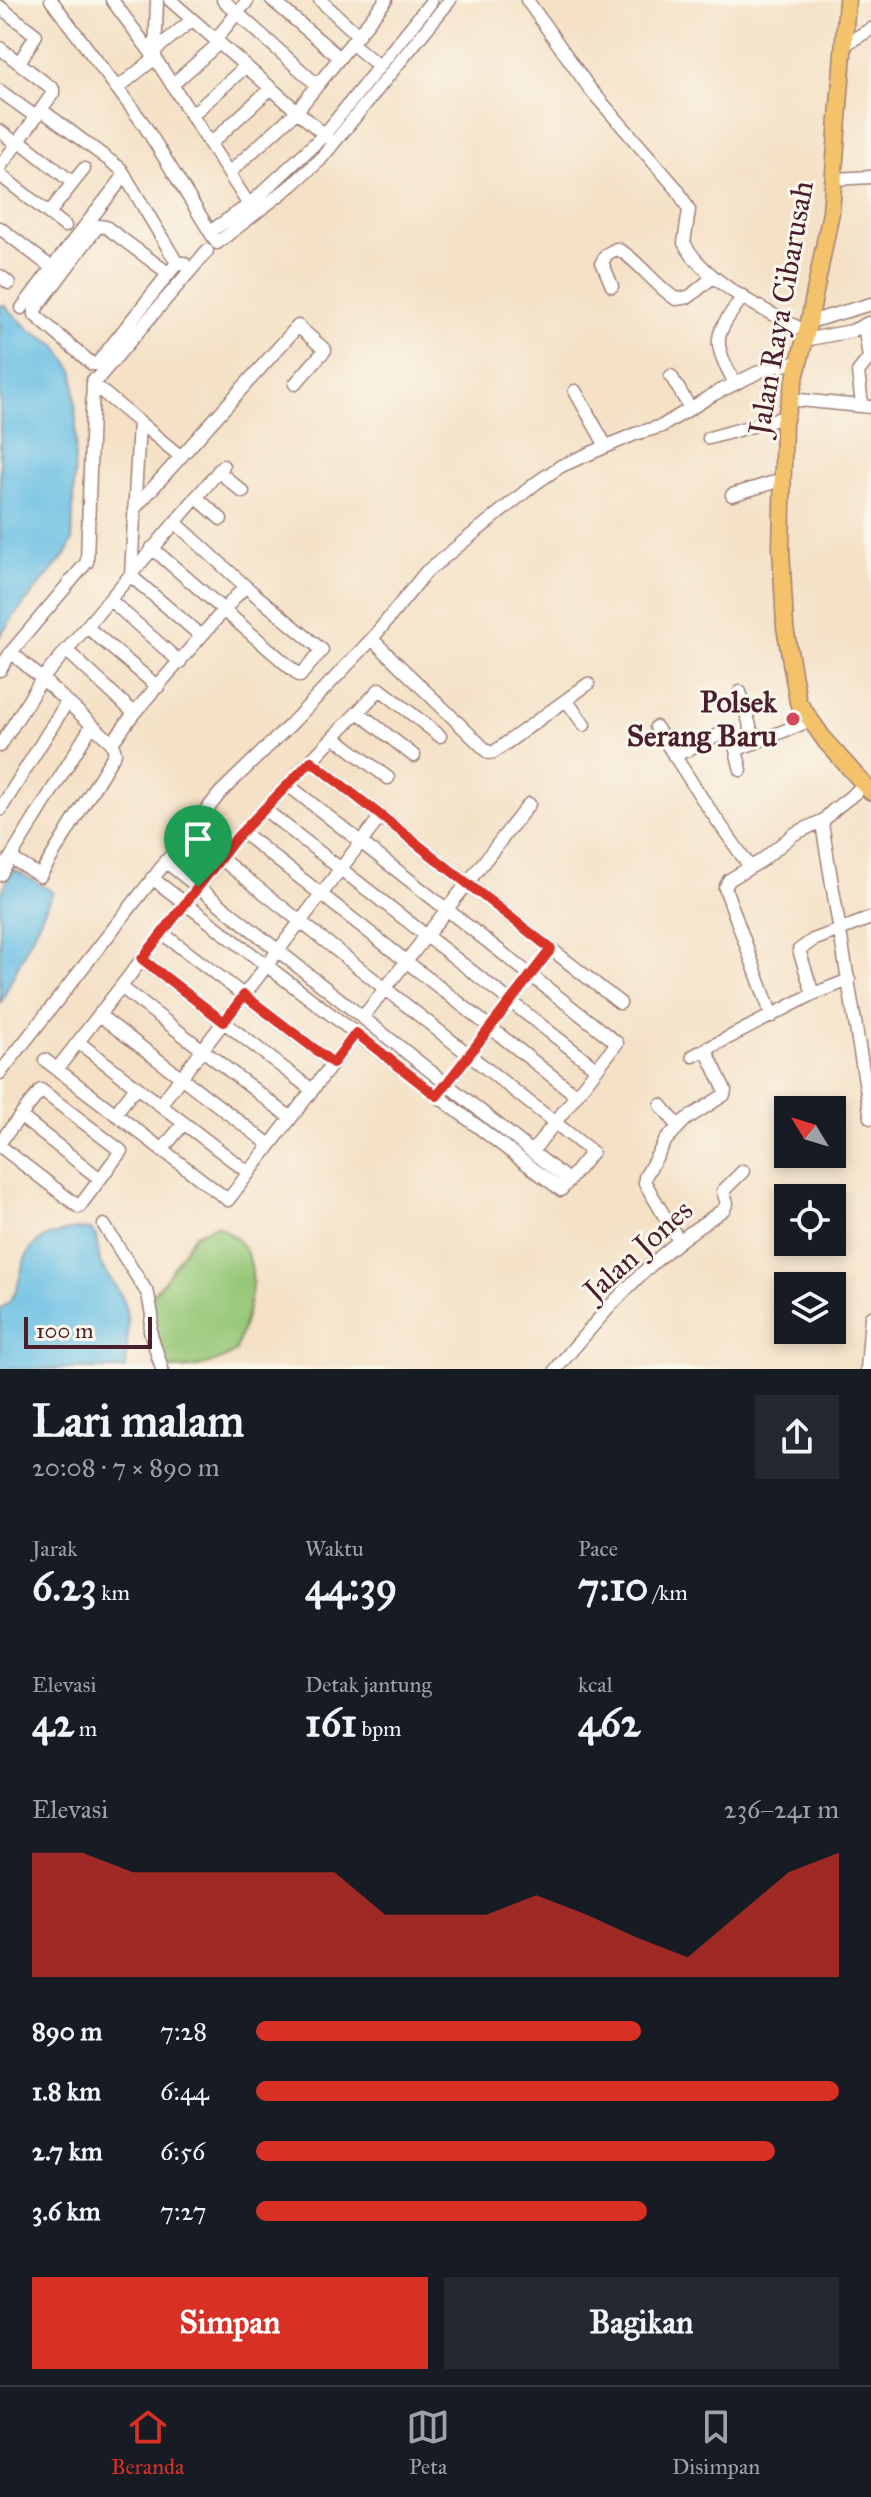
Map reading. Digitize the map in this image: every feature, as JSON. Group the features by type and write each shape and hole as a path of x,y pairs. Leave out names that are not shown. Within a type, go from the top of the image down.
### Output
{"main road":[{"name":"Jalan Raya Cibarusah","path":"847,0 829,225 785,417 781,548 785,627 797,696 809,721 868,788"}],"street":[{"path":"51,0 119,87 211,242"},
{"path":"112,0 155,55 249,205"},
{"path":"155,55 157,0"},
{"path":"170,0 329,139"},
{"path":"223,0 317,85"},
{"path":"172,85 217,42 248,0"},
{"path":"272,0 340,58"},
{"path":"320,0 379,66"},
{"path":"527,0 590,89 677,189 689,210 684,243 713,277 807,331 852,331 868,323 869,358 858,372 866,406 789,399"},
{"path":"229,173 296,112 355,39 379,2"},
{"path":"93,384 211,242 309,171 379,66 438,3"},
{"path":"93,365 97,364 177,263 190,263 249,205 329,139 438,3"},
{"path":"0,7 36,35 19,63"},
{"path":"119,87 192,20"},
{"path":"844,45 871,29"},
{"path":"0,48 53,89 39,114 0,167"},
{"path":"192,115 245,67"},
{"path":"210,144 270,89"},
{"path":"0,91 115,164 125,175 177,263"},
{"path":"0,131 73,183"},
{"path":"49,213 84,169"},
{"path":"0,175 65,226"},
{"path":"22,308 125,175"},
{"path":"834,179 871,177"},
{"path":"0,670 11,652 87,562 93,365 35,313 98,226 106,227 168,273"},
{"path":"0,228 52,268"},
{"path":"612,286 602,262 607,254 616,249 627,254 650,280 676,299 689,297 713,277"},
{"path":"735,383 718,344 722,325 743,296"},
{"path":"807,331 871,304"},
{"path":"134,509 298,326 325,350 295,384"},
{"path":"0,1073 220,793 372,639 439,560 561,466 662,426 767,368 798,362"},
{"path":"671,376 690,408"},
{"path":"93,384 181,457"},
{"path":"575,391 606,446"},
{"path":"709,438 785,417"},
{"path":"131,576 139,422"},
{"path":"0,746 42,679 220,468 243,492"},
{"path":"732,495 781,480"},
{"path":"196,497 221,519"},
{"path":"152,548 300,676 322,650 175,522"},
{"path":"131,576 201,636"},
{"path":"112,743 134,713 245,586"},
{"path":"110,600 180,662"},
{"path":"87,627 158,687"},
{"path":"372,639 489,753 588,684"},
{"path":"66,650 134,713"},
{"path":"11,652 112,743 115,753 40,876 11,858"},
{"path":"57,1069 242,832 380,689 440,736"},
{"path":"740,692 755,743"},
{"path":"567,701 584,725"},
{"path":"0,810 67,702"},
{"path":"358,712 414,756"},
{"path":"736,750 809,721"},
{"path":"0,875 91,727"},
{"path":"656,727 750,867"},
{"path":"674,756 727,731 741,770"},
{"path":"334,737 388,778"},
{"path":"311,761 620,1003"},
{"path":"288,785 617,1043 532,1152"},
{"path":"772,1016 725,891 729,880 794,834 824,820 868,788"},
{"path":"363,1017 529,804"},
{"path":"264,809 597,1069"},
{"path":"160,1105 381,816"},
{"path":"824,820 871,1118"},
{"path":"242,832 576,1095"},
{"path":"152,878 561,1190 592,1152 220,858"},
{"path":"165,861 569,1181"},
{"path":"813,994 799,950 813,940 871,918"},
{"path":"162,933 333,1063"},
{"path":"437,1096 551,949"},
{"path":"142,959 312,1090"},
{"path":"693,1056 813,994 849,980"},
{"path":"121,987 291,1118"},
{"path":"99,1015 270,1145"},
{"path":"45,1060 228,1200 356,1033"},
{"path":"78,1042 249,1173"},
{"path":"679,1241 645,1183 645,1177 666,1140 678,1126 724,1095 725,1090 706,1050"},
{"path":"115,1114 136,1087"},
{"path":"41,1090 121,1151 79,1207 0,1144 20,1116 41,1090"},
{"path":"661,1105 678,1126"},
{"path":"20,1116 100,1179"},
{"path":"162,1150 184,1123"},
{"name":"Jalan Jones","path":"556,1369 605,1312 679,1241 724,1209 727,1203 723,1191 743,1171"},
{"path":"104,1225 148,1294 152,1315 150,1331 162,1369"},
{"path":"867,1369 871,1317"}],"green space":[{"path":"216,1225 234,1236 245,1250 251,1265 250,1297 236,1351 198,1367 158,1369 147,1299 162,1284 195,1234"}],"water":[{"path":"0,305 5,306 30,330 56,345 74,372 76,424 72,541 67,553 0,636"},
{"path":"13,869 53,892 0,1004 0,895"},
{"path":"75,1229 91,1230 96,1236 100,1263 124,1300 128,1322 126,1369 0,1369 0,1309 14,1295 26,1257 42,1239"}],"place":[{"name":"Polsek Serang Baru","path":"793,719"}],"route":[{"path":"311,761 551,949 437,1096 356,1033 333,1063 244,995 224,1022 142,959 198,887 237,837 311,761"}]}
